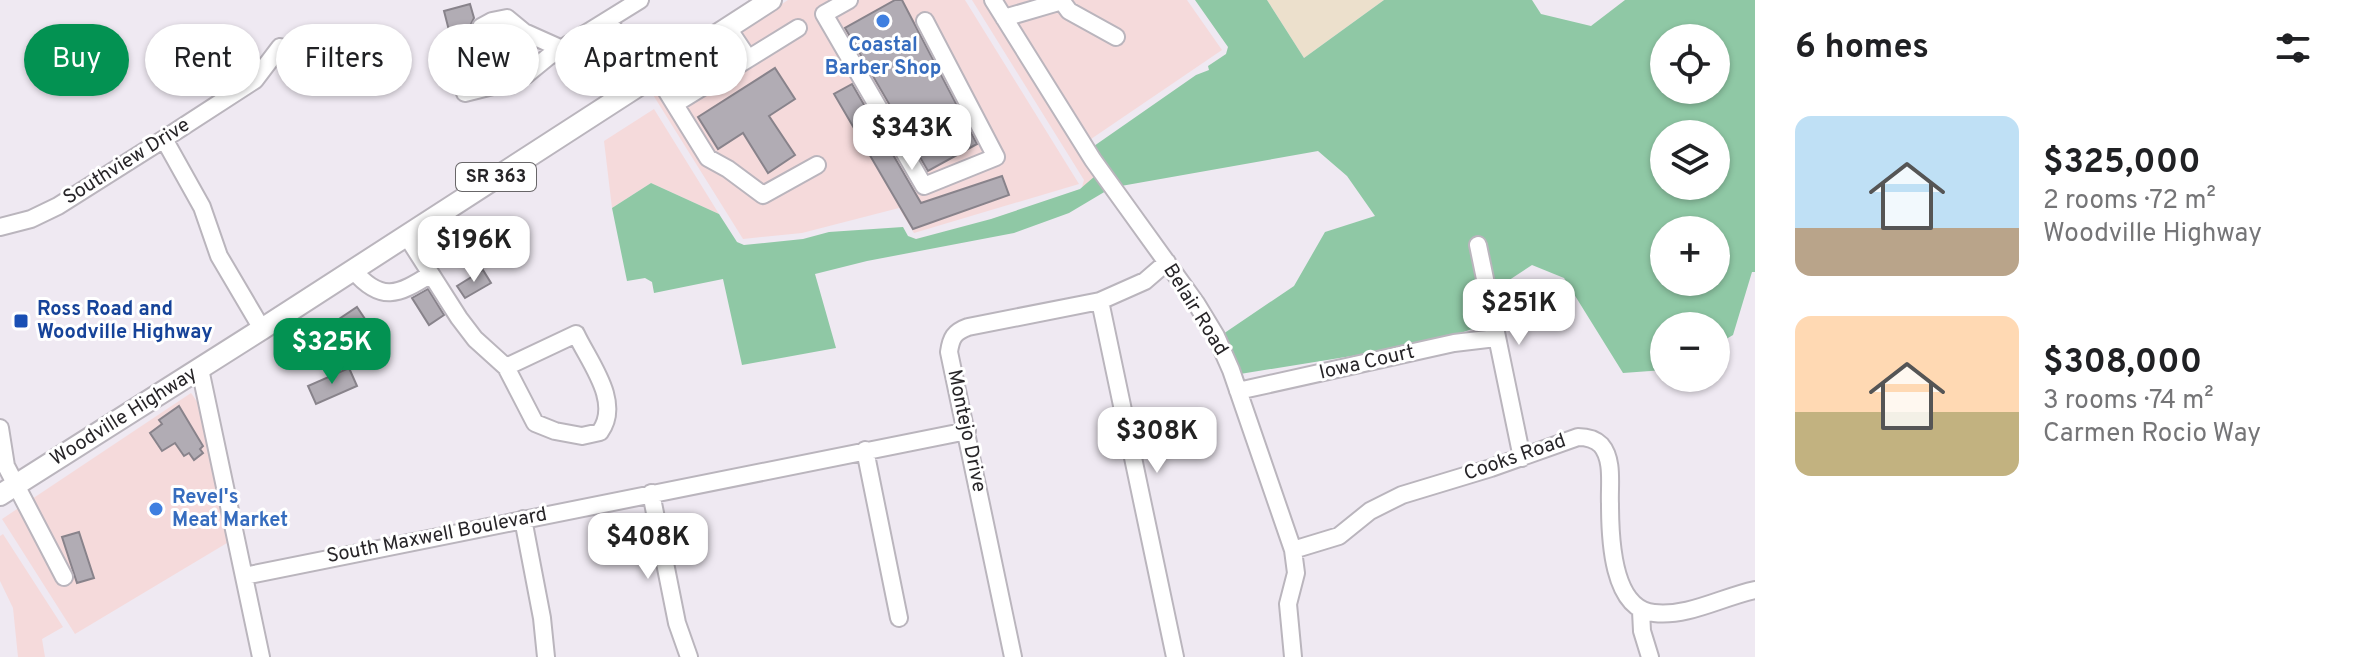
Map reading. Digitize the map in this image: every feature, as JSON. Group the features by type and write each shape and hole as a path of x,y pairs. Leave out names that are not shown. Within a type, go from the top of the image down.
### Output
{"main road":[{"name":"Woodville Highway","path":"734,24 771,0"},
{"name":"Woodville Highway","path":"8,490 622,96"}],"street":[{"path":"598,24 640,0"},
{"path":"849,0 826,5 824,14 924,186 996,157 925,21"},
{"name":"Belair Road","path":"993,0 1093,160 1216,336 1293,550 1296,573 1288,604 1293,657"},
{"path":"1004,18 1062,1 1069,11 1116,37"},
{"path":"486,24 507,18 514,24"},
{"path":"675,104 798,28"},
{"name":"Southview Drive","path":"0,227 31,219 58,206 164,139 255,80 276,52"},
{"path":"667,96 708,158 763,195 817,165"},
{"path":"164,139 202,207 219,256 262,329"},
{"path":"406,235 475,339 506,367 535,423 582,436 600,432 607,423 607,407 600,377 576,334 506,367"},
{"path":"1478,245 1522,458"},
{"name":"Montejo Drive","path":"1013,657 949,352 951,340 957,331 968,327 1100,301 1145,281 1167,262"},
{"path":"353,270 366,285 389,293 404,291 431,274"},
{"path":"1100,301 1175,657"},
{"name":"Iowa Court","path":"1238,391 1454,343 1496,338"},
{"path":"200,369 261,657"},
{"path":"0,428 8,490 64,577"},
{"name":"South Maxwell Boulevard","path":"244,576 967,431"},
{"name":"Cooks Road","path":"1293,550 1339,536 1370,511 1402,495 1522,458 1578,437 1587,437 1602,446 1608,463 1615,559 1621,585 1633,605 1641,611"},
{"path":"865,450 899,618"},
{"path":"651,493 677,623 689,657"},
{"path":"523,519 542,618 546,657"},
{"path":"1650,657 1642,631 1641,611 1672,614 1755,590"}],"shaded area":[{"path":"788,0 965,0 1079,184 914,233 899,208 802,233 743,239 654,96 747,96 747,27"},
{"path":"972,0 984,0 1095,176 1086,185 1082,187 1084,180"},
{"path":"1003,0 1187,0 1222,50 1091,139"},
{"path":"1267,0 1384,0 1304,58"},
{"path":"654,109 719,214 651,183 612,208 604,141"},
{"name":"Revel's Meat Market","path":"191,393 203,410 227,543 75,634 2,519"},
{"path":"3,534 63,627 42,639 45,657 18,657 13,608 0,581 0,536"}],"green space":[{"path":"1195,0 1267,0 1304,58 1384,0 1532,0 1541,14 1591,26 1625,0 1755,0 1755,272 1752,272 1733,335 1730,337 1730,312 1650,312 1650,371 1623,373 1564,278 1532,265 1494,290 1472,329 1432,343 1240,374 1223,334 1294,286 1325,232 1375,216 1347,176 1318,151 1121,186 1094,146 1196,75 1209,70 1208,66 1226,54 1228,47"},
{"path":"1095,176 1106,191 1069,213 1014,233 815,274 836,348 742,365 723,279 654,293 652,282 645,278 627,281 612,208 651,183 719,214 737,242 744,245 803,239 829,232 903,227 908,236 916,239 991,219 1080,189"}],"building":[{"path":"895,0 902,0 977,144 928,171 845,28"},
{"path":"470,4 474,18 471,24 447,24 444,11"},
{"path":"775,68 795,99 769,116 795,155 768,173 743,133 718,149 698,117 731,96 747,96 747,86"},
{"path":"852,84 921,203 1002,176 1009,195 913,229 834,94"},
{"path":"483,270 491,283 465,298 457,286"},
{"path":"428,289 444,315 429,325 412,298"},
{"path":"357,307 365,319 347,330 339,319"},
{"path":"349,368 357,386 316,404 308,386"},
{"path":"179,406 203,446 200,449 203,453 194,460 189,453 184,456 175,443 162,451 150,433 162,424 159,420"},
{"path":"79,532 94,578 77,583 62,537"}],"place":[{"name":"Coastal Barber Shop","path":"883,21"},
{"name":"Ross Road and Woodville Highway","path":"21,321"},
{"name":"Revel's Meat Market","path":"156,509"}]}
